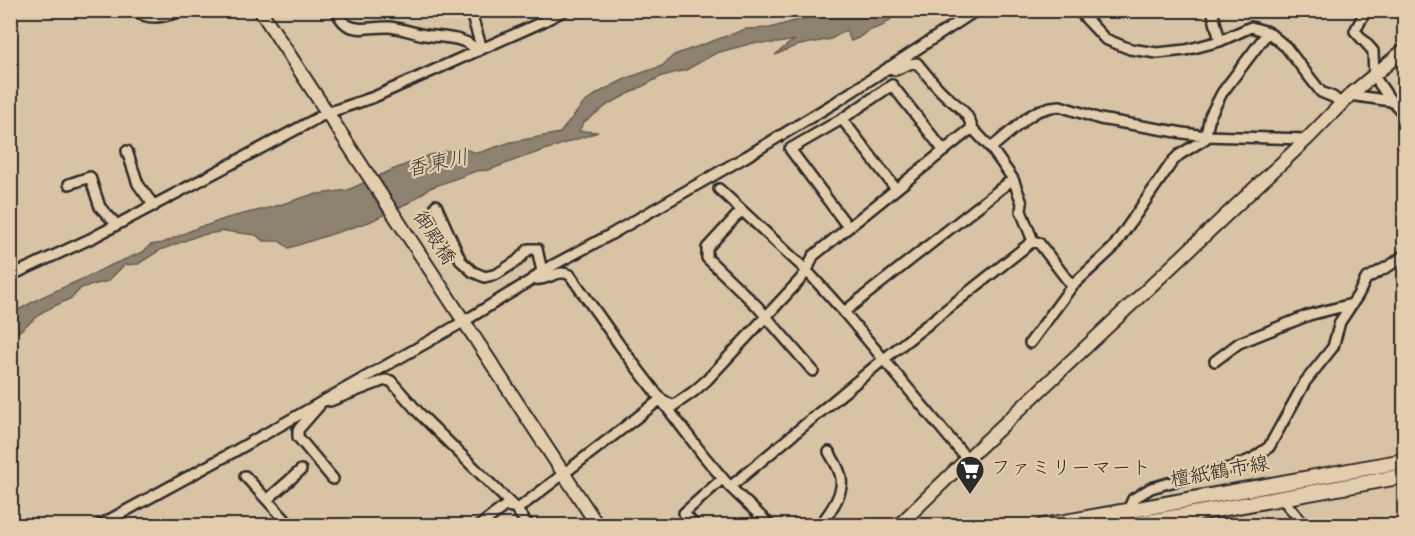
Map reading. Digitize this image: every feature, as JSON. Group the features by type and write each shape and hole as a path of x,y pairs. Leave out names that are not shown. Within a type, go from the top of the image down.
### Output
{"main road":[{"name":"檀紙鶴市線","path":"1043,525 1404,461"},
{"name":"檀紙鶴市線","path":"1126,525 1404,476"}],"street":[{"path":"134,10 141,16 153,18 186,10"},
{"name":"御殿橋","path":"260,10 598,525"},
{"path":"336,10 340,18 348,25 359,28 392,27 455,39 480,50"},
{"path":"470,10 480,50"},
{"path":"10,276 92,238 329,117 565,10"},
{"path":"98,525 322,402 533,279 542,271 747,156 836,102 977,10"},
{"path":"1078,10 1105,39 1130,49 1157,53 1186,50 1220,41 1251,27 1268,32 1286,47 1321,92 1346,99 1391,101"},
{"path":"1212,10 1220,41"},
{"path":"1366,10 1355,31 1373,51 1374,76 1404,115"},
{"path":"1029,343 1072,286 1113,248 1172,162 1205,139 1210,116 1222,93 1268,32"},
{"path":"898,525 1307,139 1346,99 1404,50"},
{"path":"888,67 895,70 917,63 944,94 966,113 972,128 991,148 1013,179 1022,203 1021,212 1033,241 1039,243 1072,286"},
{"path":"848,227 790,149 842,119 892,85 944,151"},
{"path":"991,148 1028,117 1038,111 1060,106 1100,119 1206,136 1307,139"},
{"path":"842,119 896,189"},
{"path":"661,399 673,405 707,380 807,271 813,256 972,128"},
{"path":"127,151 138,184 154,206"},
{"path":"69,183 90,177 100,207 117,225"},
{"path":"844,312 1013,179"},
{"path":"719,189 807,271 967,459"},
{"path":"436,205 461,261 473,272 485,277 497,274 518,261 530,249 537,249 542,271"},
{"path":"741,211 706,248 707,258 757,306 813,371"},
{"path":"730,487 884,359 1033,241"},
{"path":"1128,510 1133,499 1151,488 1233,467 1252,459 1269,447 1305,382 1332,347 1340,322 1366,279 1404,255"},
{"path":"533,279 540,280 560,272 570,275 621,347 722,479 771,525"},
{"path":"1215,361 1239,343 1309,315 1352,304"},
{"path":"333,479 298,437 298,430 322,402 334,400 386,380 391,381 529,525"},
{"path":"479,525 505,506 519,508 661,399"},
{"path":"819,525 838,499 842,479 828,452"},
{"path":"267,500 301,470"},
{"path":"245,476 291,525"},
{"path":"694,525 684,513 722,479"},
{"path":"1281,497 1305,525"}],"water":[{"name":"香東川","path":"830,11 901,11 882,26 851,41 846,30 831,39 795,46 775,55 795,40 753,43 716,53 686,70 662,76 609,104 583,123 579,131 598,132 430,188 410,202 369,222 289,248 279,241 263,241 256,235 224,231 197,236 160,250 138,264 124,265 108,281 81,288 72,298 44,311 11,338 11,314 42,297 143,252 150,245 163,243 199,227 227,218 311,195 348,190 430,155 460,148 478,153 511,142 560,133 583,104 598,93 627,78 662,66 674,55 746,29 770,28"}],"place":[{"name":"ファミリーマート","path":"970,496"}]}
